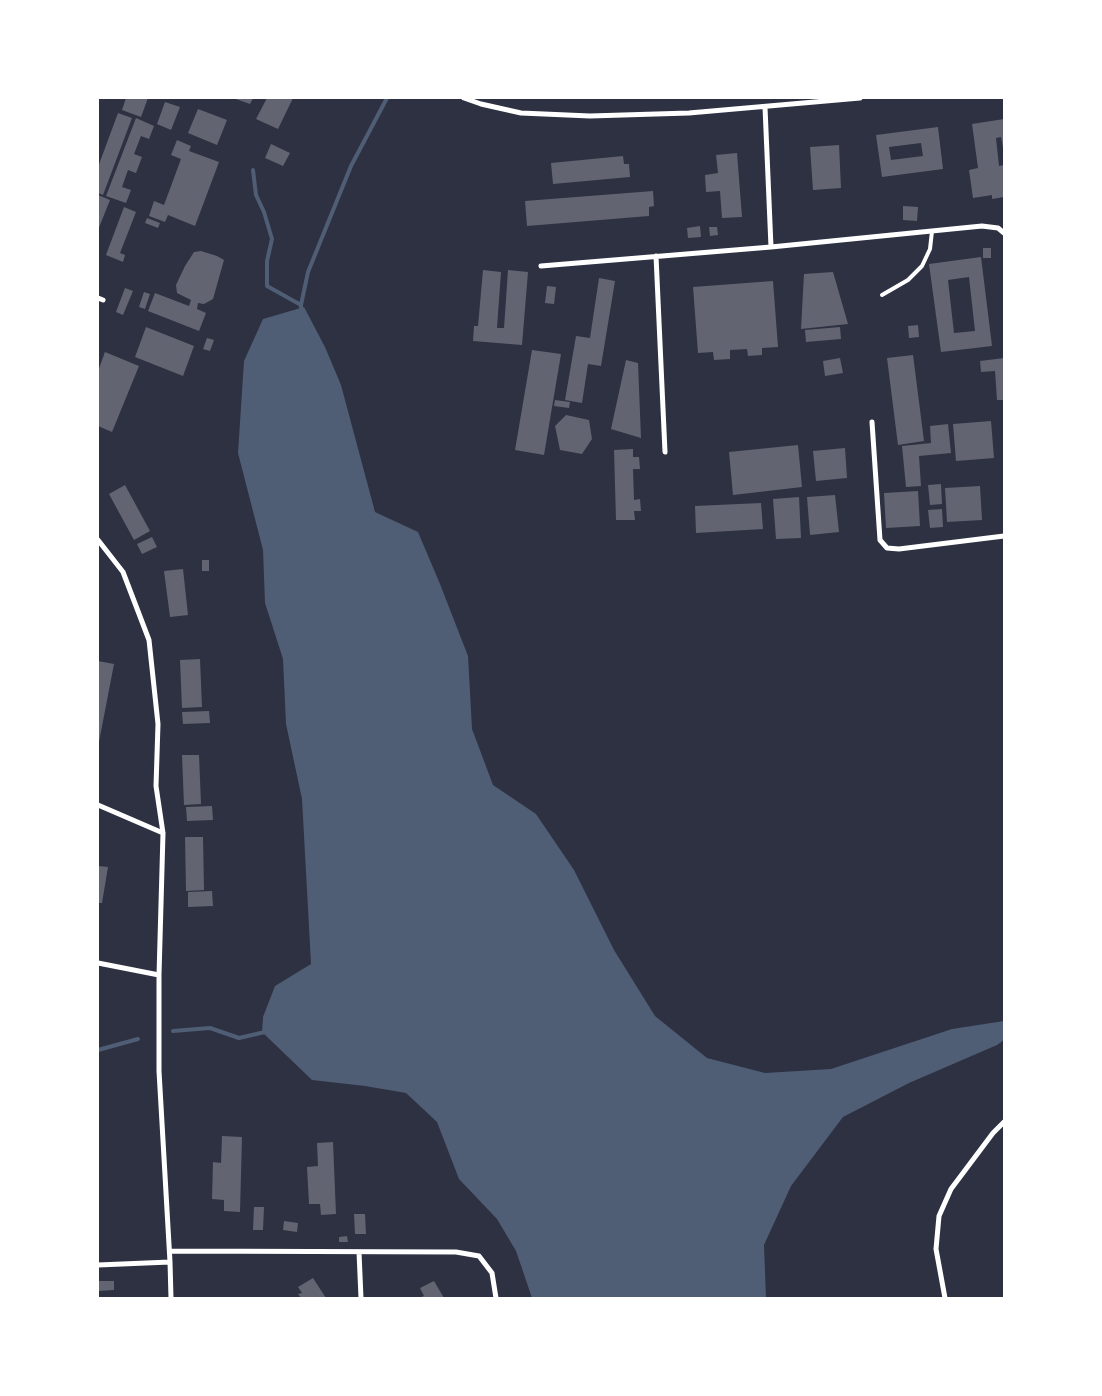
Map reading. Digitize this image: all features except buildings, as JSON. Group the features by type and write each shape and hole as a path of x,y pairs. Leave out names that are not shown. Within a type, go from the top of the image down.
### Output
{"street":[{"path":"464,98 521,113 590,116 689,113 860,98"},
{"path":"765,107 771,247"},
{"path":"541,266 771,247 982,226 998,228 1004,233"},
{"path":"656,256 665,452"},
{"path":"872,422 880,540 887,548 899,549 1004,536"},
{"path":"98,540 123,572 149,640 158,724 156,786 163,833 159,976 159,1071 171,1298"},
{"path":"98,806 163,833"},
{"path":"98,962 159,976"},
{"path":"945,1298 936,1249 939,1216 951,1189 993,1133 1004,1122"},
{"path":"170,1251 456,1252 478,1256 492,1273 496,1298"},
{"path":"358,1252 361,1298"},
{"path":"98,1265 170,1262"}],"lane":[{"path":"882,295 908,280 922,266 930,249 932,231"}],"water":[{"path":"304,307 325,347 341,385 375,512 418,532 440,584 468,656 472,729 493,785 536,814 574,870 614,950 655,1016 707,1058 765,1073 831,1069 952,1029 1004,1021 1004,1040 997,1045 909,1083 843,1117 791,1186 764,1245 766,1298 532,1298 516,1251 497,1219 459,1179 437,1122 406,1093 312,1080 262,1032 263,1017 275,986 311,964 302,799 286,724 283,659 265,603 263,550 238,453 244,361 263,319"}],"waterway":[{"path":"301,312 308,272 351,166 387,98"},
{"path":"253,170 256,195 264,212 272,239 267,261 267,286 301,305"},
{"path":"173,1031 210,1028 239,1038 265,1032"},
{"path":"98,1050 138,1039"}]}
